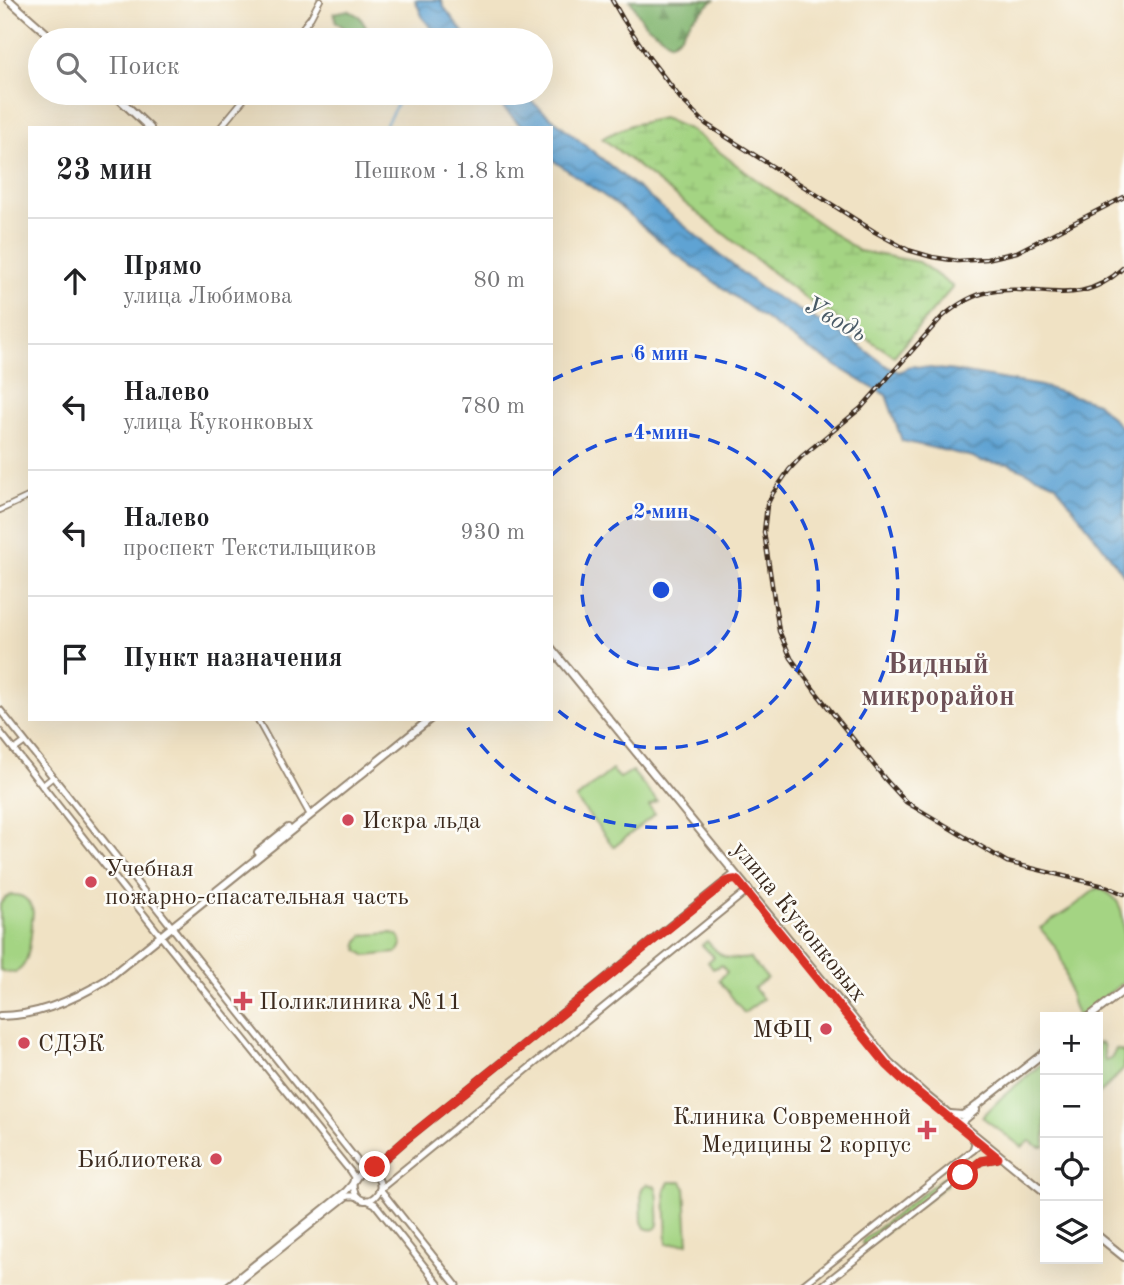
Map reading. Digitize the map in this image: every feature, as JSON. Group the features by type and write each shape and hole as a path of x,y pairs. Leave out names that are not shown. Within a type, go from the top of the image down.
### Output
{"main road":[{"path":"11,0 42,28"},
{"path":"124,105 147,126"},
{"name":"улица Куконковых","path":"553,652 889,1062 969,1133 1040,1190"},
{"path":"0,710 368,1172 377,1177 380,1189 456,1285"},
{"name":"улица Куконковых","path":"606,717 739,881"},
{"path":"0,1014 66,998 103,977 159,935 421,721"},
{"path":"309,813 427,721"},
{"path":"0,732 159,935 349,1170 354,1177 354,1192 358,1198"},
{"path":"290,1239 346,1191 359,1174 368,1172 726,882 739,881"},
{"path":"367,1200 375,1198 380,1189 748,891"},
{"name":"улица Куконковых","path":"748,891 887,1065 957,1122"},
{"path":"1097,1012 1124,991"},
{"path":"957,1122 1040,1058"},
{"path":"949,1114 962,1115 971,1112"},
{"path":"971,1112 967,1122 975,1143 973,1151"},
{"path":"803,1285 982,1143"},
{"name":"улица Куконковых","path":"982,1143 1040,1190"},
{"path":"823,1285 981,1161 998,1158"},
{"path":"944,1173 952,1184"},
{"path":"235,1285 347,1196 375,1204 439,1285"},
{"path":"1103,1238 1124,1255"},
{"path":"858,1241 866,1251"},
{"path":"229,1285 250,1271"}],"street":[{"path":"302,28 320,0"},
{"path":"222,126 239,105"},
{"path":"0,512 28,498"},
{"path":"258,721 309,813"},
{"path":"14,750 25,742"},
{"path":"42,786 53,777"},
{"path":"223,1014 234,1006"}],"green space":[{"path":"630,0 714,0 692,19 680,36 671,43 644,23"},
{"path":"348,10 360,17 366,28 345,28 336,22 334,13"},
{"path":"663,118 691,130 751,176 859,251 919,262 953,287 894,356 808,300 602,138 631,125"},
{"path":"612,770 620,778 632,771 657,801 649,806 655,814 614,847 576,799"},
{"path":"1097,888 1113,896 1121,909 1124,924 1124,982 1085,1012 1076,1012 1059,952 1040,928"},
{"path":"11,895 25,899 33,912 25,963 19,970 11,973 0,970 0,904"},
{"path":"392,933 399,936 401,941 401,948 396,953 366,956 358,950 357,943 363,935"},
{"path":"707,941 726,957 750,958 767,978 754,988 763,999 744,1013 719,980 727,972 721,965 713,969 708,962 714,957 702,945"},
{"path":"1103,1044 1105,1061 1111,1059 1116,1049 1124,1052 1124,1069 1103,1090"},
{"path":"1040,1065 1040,1147 1030,1141 1022,1147 982,1117"},
{"path":"941,1179 946,1179 946,1185 867,1246 862,1244 863,1240"},
{"path":"669,1182 682,1182 685,1187 688,1243 667,1244 665,1190"},
{"path":"647,1184 655,1186 658,1195 658,1223 654,1229 645,1228 642,1222 641,1191"}],"water":[{"path":"415,0 441,0 460,28 431,28"},
{"path":"501,105 536,105 762,289 852,340 888,367 899,372 912,366 955,371 1041,386 1097,403 1124,430 1124,575 1055,484 1009,464 980,461 973,457 902,441 886,395 799,343 673,252 620,207 554,161 553,126 521,126"}],"waterway":[{"path":"385,126 396,105"}],"railway":[{"path":"612,0 650,59 681,99 706,124 875,232 908,250 958,261 987,259 1017,252 1124,197"},
{"path":"1124,267 1107,281 1074,292 989,292 970,298 952,309 861,408 789,470 767,505 764,532 779,631 791,658 906,802 1007,862 1108,887 1124,894"}],"place":[{"name":"Искра льда","path":"348,820"},
{"name":"Учебная пожарно-спасательная часть","path":"91,882"},
{"name":"Поликлиника №11","path":"243,1001"},
{"name":"МФЦ","path":"826,1029"},
{"name":"СДЭК","path":"24,1043"},
{"name":"Клиника Современной Медицины 2 корпус","path":"927,1130"},
{"name":"Библиотека","path":"216,1159"}],"district":[{"name":"Видный микрорайон","path":"938,679"}],"route":[{"path":"375,1167 726,882 737,879 887,1065 998,1158 981,1161 963,1175"}],"water label":[{"name":"Уводь","path":"836,318"}]}
